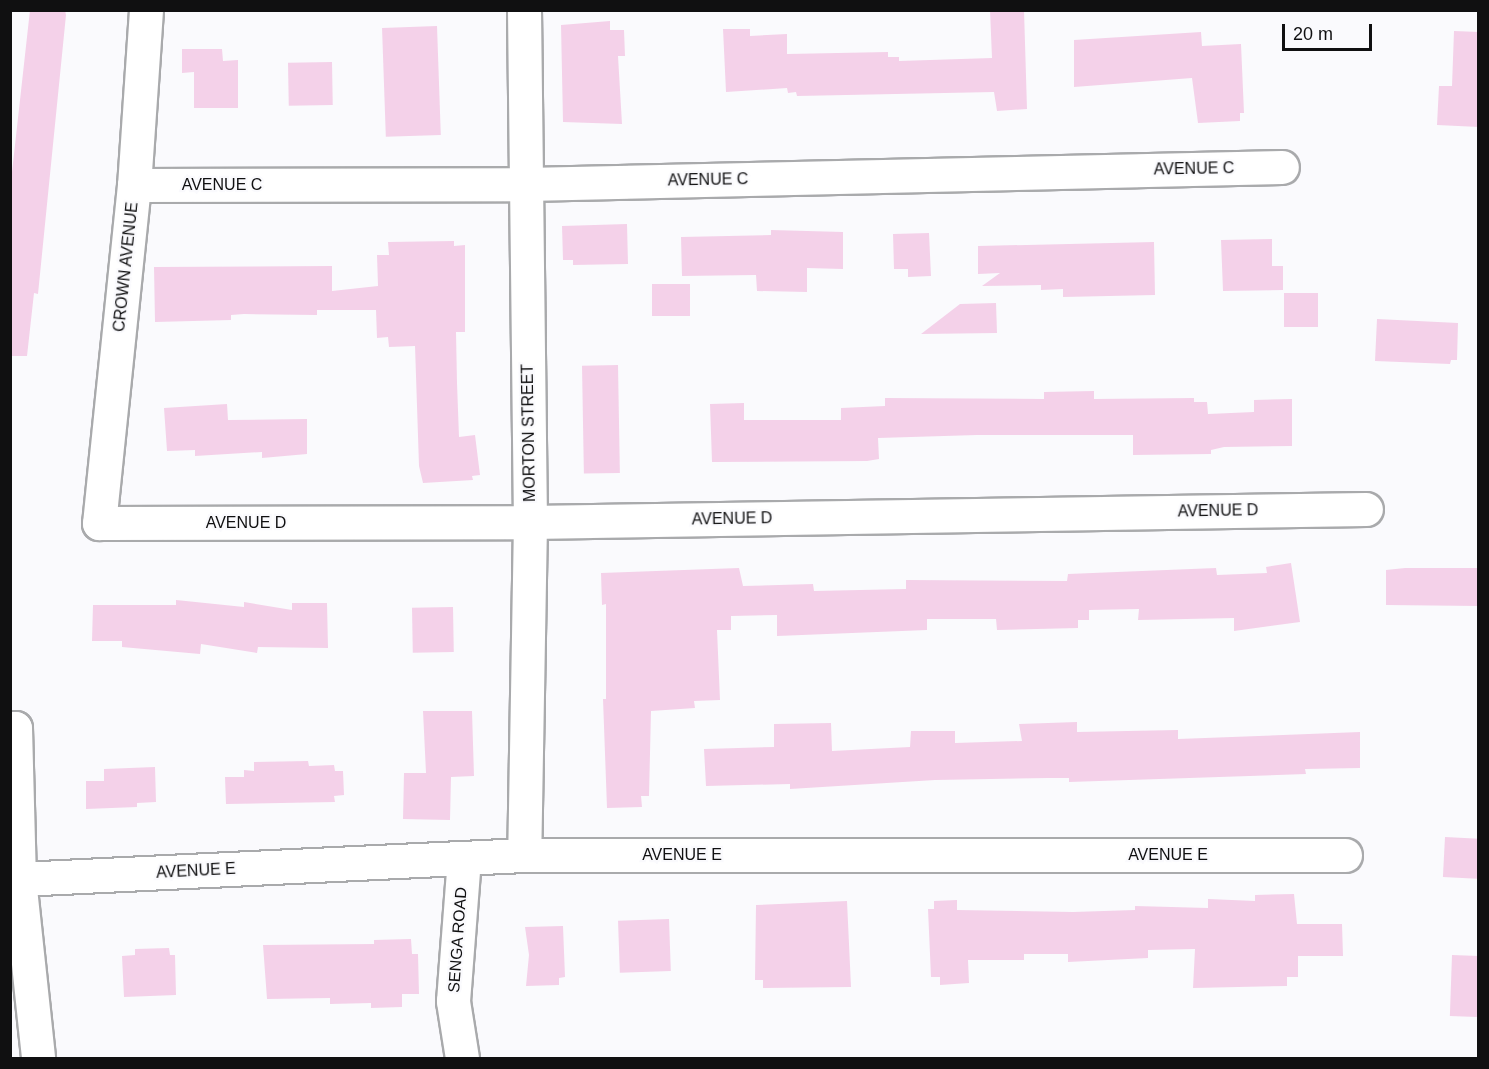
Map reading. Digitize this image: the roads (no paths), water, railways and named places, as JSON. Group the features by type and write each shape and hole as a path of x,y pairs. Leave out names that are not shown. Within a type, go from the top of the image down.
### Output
{"street":[{"name":"CROWN AVENUE","path":"99,523 134,186 146,10"},
{"name":"MORTON STREET","path":"524,10 530,522 524,855"},
{"name":"AVENUE C","path":"134,186 526,184 1282,167"},
{"name":"AVENUE D","path":"99,523 530,522 1366,509"},
{"path":"10,728 15,728 19,879 38,1059"},
{"name":"AVENUE E","path":"19,879 524,855 1345,855"},
{"name":"SENGA ROAD","path":"462,1059 453,1001 464,858"}]}
